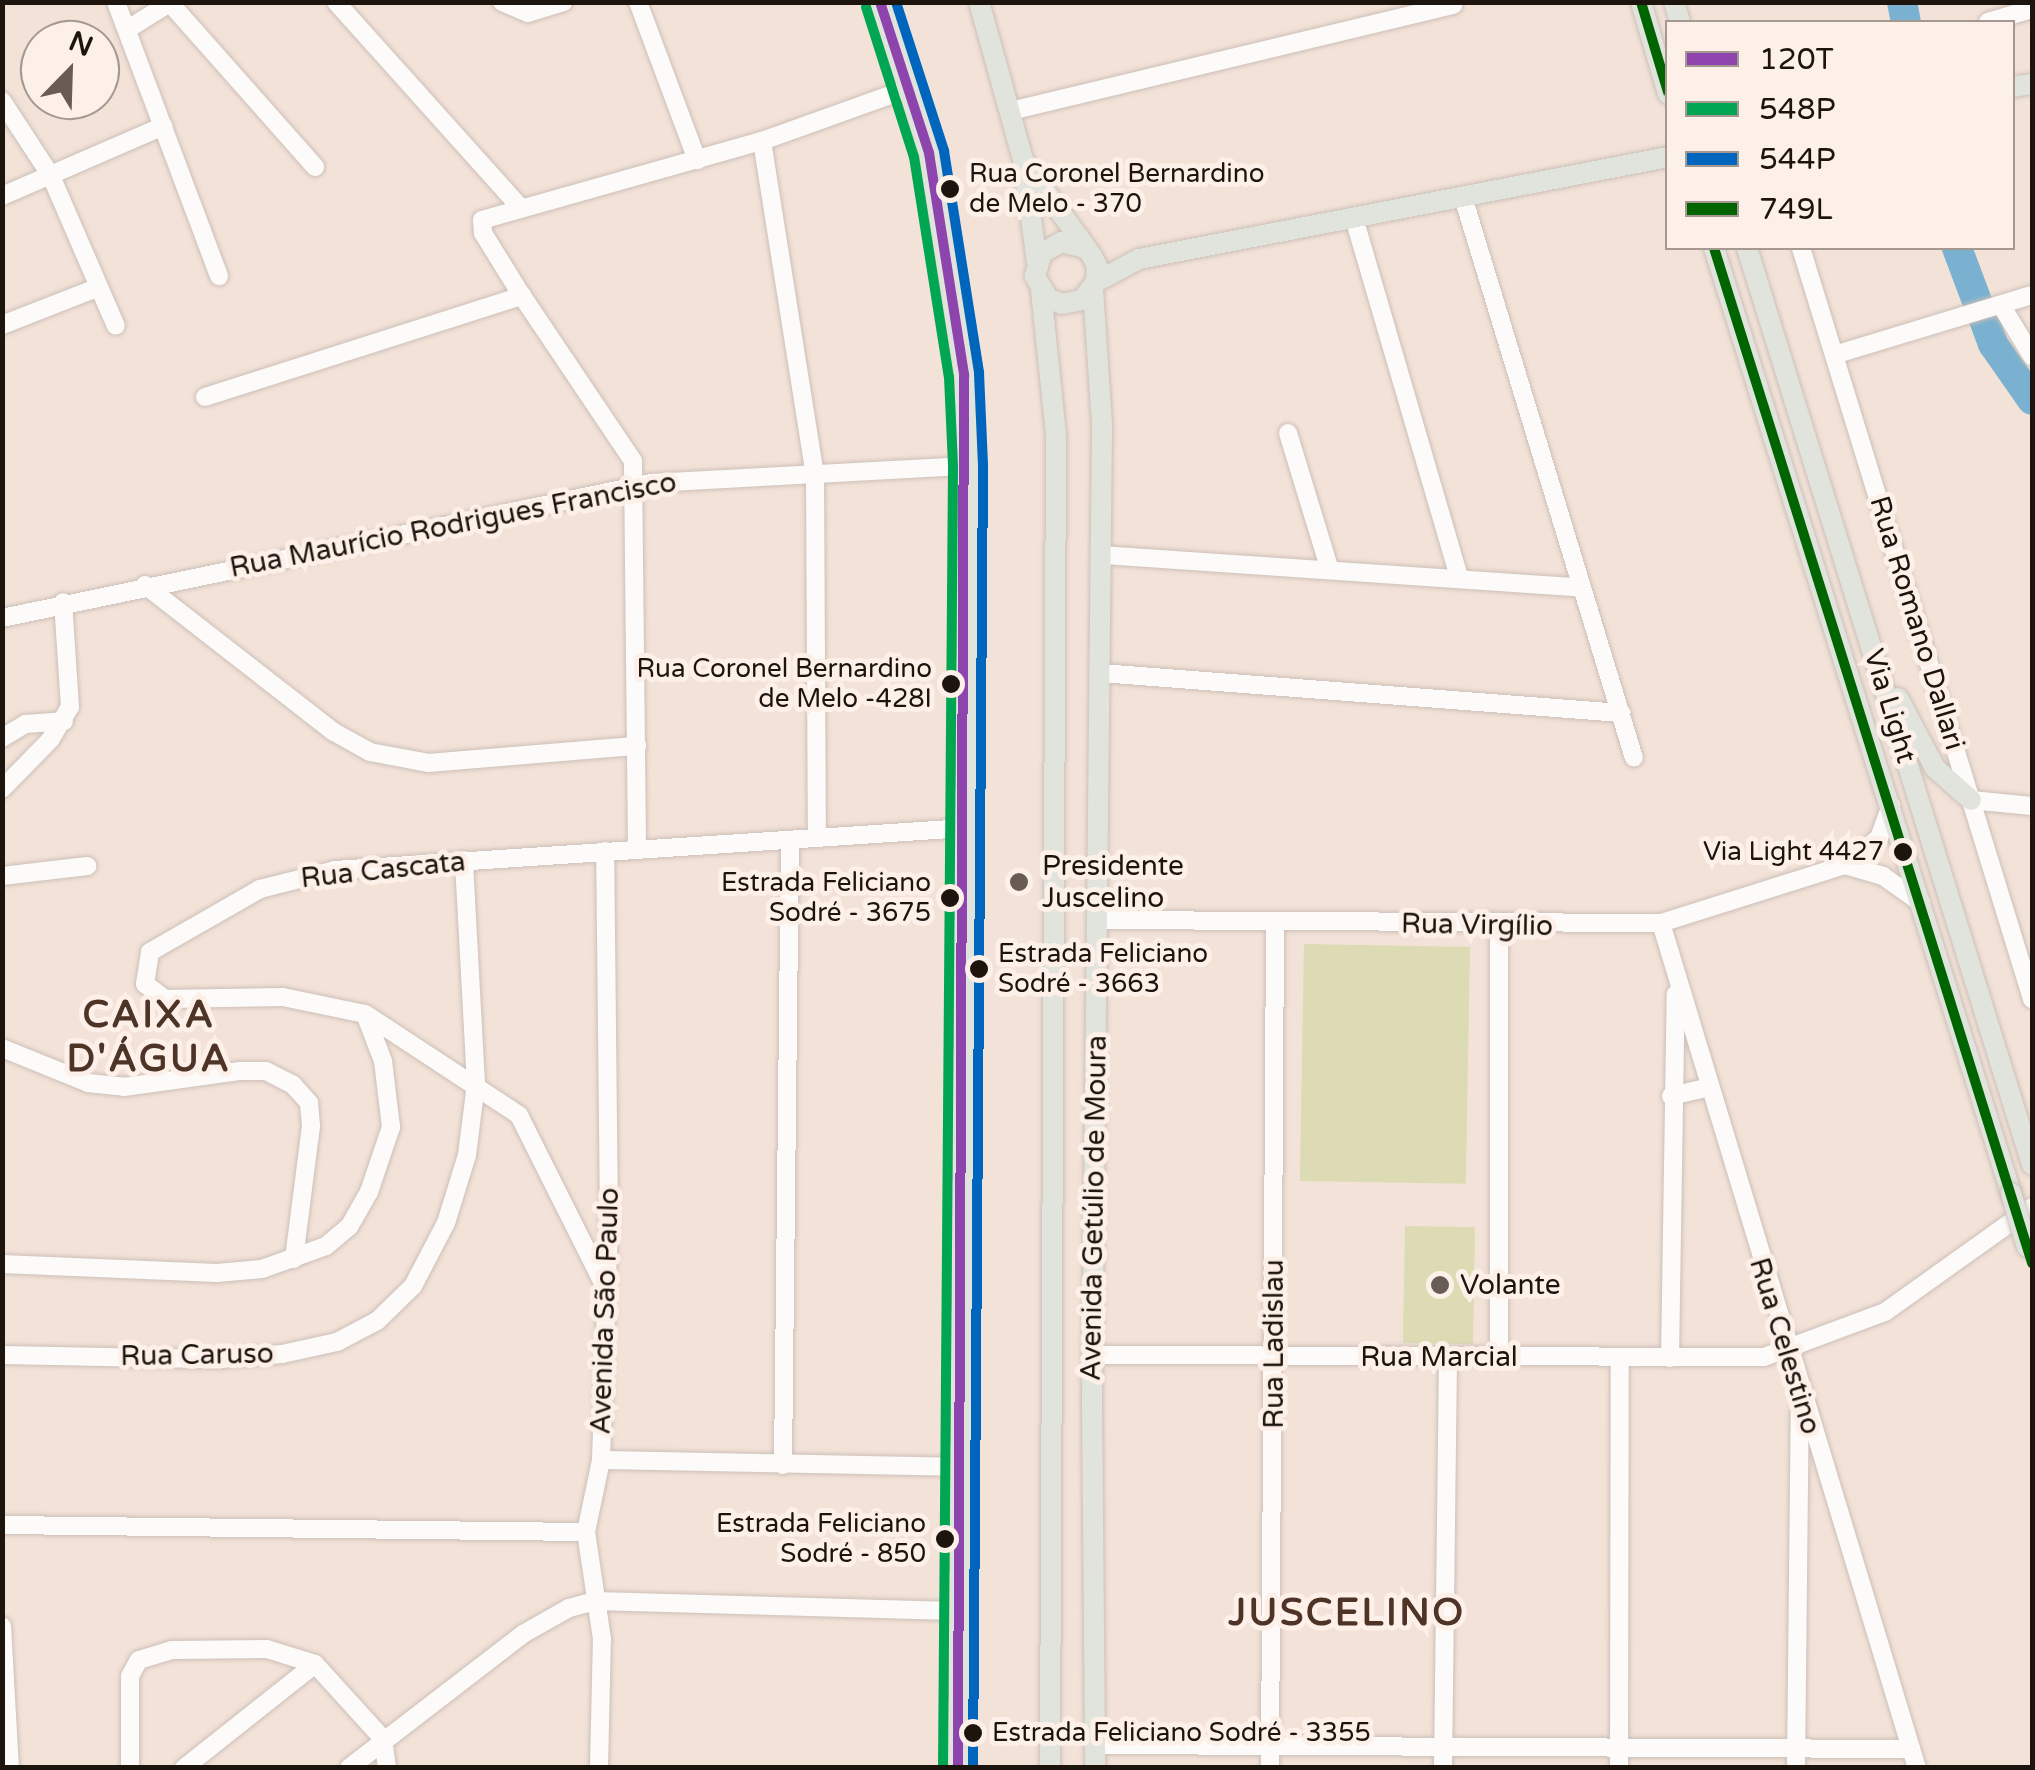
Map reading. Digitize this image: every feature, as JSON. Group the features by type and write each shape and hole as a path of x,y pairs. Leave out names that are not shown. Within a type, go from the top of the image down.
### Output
{"main road":[{"path":"880,2 910,88 949,272 968,466 958,1768"},
{"path":"979,2 1023,160 1041,290 1068,304 1139,259"},
{"path":"1641,2 1665,84"},
{"path":"1038,262 1057,243 1139,259 1665,157"},
{"path":"1023,160 1087,250 1095,286"},
{"name":"Via Light","path":"1715,250 2030,1255"},
{"name":"Via Light","path":"1748,250 2032,1166"},
{"name":"Avenida Getúlio de Moura","path":"1095,286 1102,390 1092,1354 1096,1768"},
{"name":"Avenida Getúlio de Moura","path":"1041,290 1056,454 1050,1768"},
{"path":"1874,656 1935,768 1971,800"}],"street":[{"path":"116,2 219,276"},
{"path":"336,2 520,206"},
{"path":"502,2 528,13 564,2"},
{"path":"638,2 697,160"},
{"path":"128,29 171,3 315,167"},
{"path":"1011,111 1454,5"},
{"path":"1995,20 2032,9"},
{"path":"636,847 637,488 628,451 522,296 482,222 488,214 697,160 910,88"},
{"path":"2,101 51,176 116,326"},
{"path":"2,196 164,126"},
{"path":"762,140 815,474 817,837"},
{"path":"1463,197 1634,758"},
{"path":"1354,218 1459,578"},
{"name":"Rua Romano Dallari","path":"1802,250 2032,999"},
{"path":"2,325 99,286"},
{"path":"1834,355 2032,295"},
{"path":"205,397 522,296"},
{"path":"1995,307 2032,356"},
{"path":"1288,434 1330,570"},
{"name":"Rua Maurício Rodrigues Francisco","path":"2,618 146,585 637,488 968,466"},
{"path":"1102,555 1582,588"},
{"path":"146,585 334,732 370,752 428,763 637,746"},
{"path":"2,789 64,722 70,686 64,602"},
{"path":"1101,673 1621,713"},
{"path":"2,738 25,724 64,722"},
{"path":"1971,800 2032,806"},
{"name":"Rua Virgílio","path":"1099,920 1498,926 1661,923 1846,865 1879,838 1891,804"},
{"name":"Rua Cascata","path":"605,1287 534,1136 519,1115 366,1014 283,996 165,999 145,984 143,971 150,952 260,889 335,870 965,828"},
{"path":"783,1464 790,840"},
{"name":"Avenida São Paulo","path":"600,1768 602,1639 586,1532 601,1460 605,851"},
{"name":"Rua Caruso","path":"2,1355 220,1359 282,1354 337,1342 377,1321 413,1286 446,1223 467,1155 476,1084 464,860"},
{"path":"1846,865 1882,876 1921,903"},
{"path":"2,876 87,866"},
{"name":"Rua Ladislau","path":"1270,1768 1275,921"},
{"name":"Rua Celestino","path":"1661,923 1786,1353 1914,1758"},
{"path":"1498,926 1500,1357"},
{"path":"1670,1358 1671,1096 1677,980"},
{"path":"2,1264 217,1273 294,1259 348,1227 385,1150 392,1105 366,1014"},
{"path":"2,1048 88,1083 124,1087 239,1071 266,1071 293,1085 309,1103 311,1126 294,1259"},
{"path":"1671,1096 1709,1088"},
{"path":"1786,1353 1885,1312 2032,1207"},
{"name":"Rua Marcial","path":"1092,1354 1670,1358 1786,1353"},
{"path":"1443,1768 1448,1357"},
{"path":"1619,1768 1620,1358"},
{"path":"1796,1758 1800,1397"},
{"path":"601,1460 958,1468"},
{"path":"2,1525 586,1532"},
{"path":"349,1768 548,1616 596,1602 962,1610"},
{"path":"2,1626 10,1768"},
{"path":"130,1768 130,1676 148,1654 267,1649 316,1664 383,1739 387,1768"},
{"path":"184,1768 316,1664"},
{"path":"1096,1745 1619,1748 1796,1758 1914,1758"}],"green space":[{"path":"1304,944 1470,947 1466,1184 1300,1181"},
{"name":"Volante","path":"1405,1226 1475,1227 1473,1344 1403,1343"}],"waterway":[{"path":"1902,2 1906,20"},
{"path":"1958,250 1993,344 2032,400"}],"transit line":[{"name":"120T","path":"880,2 929,153 964,375 958,1768"},
{"name":"544P","path":"896,2 944,151 979,373 983,465 973,1768"},
{"name":"749L","path":"1641,2 1665,82"},
{"name":"548P","path":"866,7 914,157 949,377 953,466 943,1768"},
{"name":"749L","path":"1715,250 2032,1263"}],"place":[{"name":"Rua Coronel Bernardino de Melo - 370","path":"950,189"},
{"name":"Rua Coronel Bernardino de Melo -428I","path":"951,684"},
{"name":"Via Light 4427","path":"1903,852"},
{"name":"Presidente Juscelino","path":"1019,882"},
{"name":"Estrada Feliciano Sodré - 3675","path":"950,898"},
{"name":"Estrada Feliciano Sodré - 3663","path":"979,969"},
{"name":"Volante","path":"1440,1285"},
{"name":"Estrada Feliciano Sodré - 850","path":"945,1539"},
{"name":"Estrada Feliciano Sodré - 3355","path":"973,1733"}],"district":[{"name":"CAIXA D'ÁGUA","path":"149,1038"},
{"name":"JUSCELINO","path":"1347,1614"}]}
